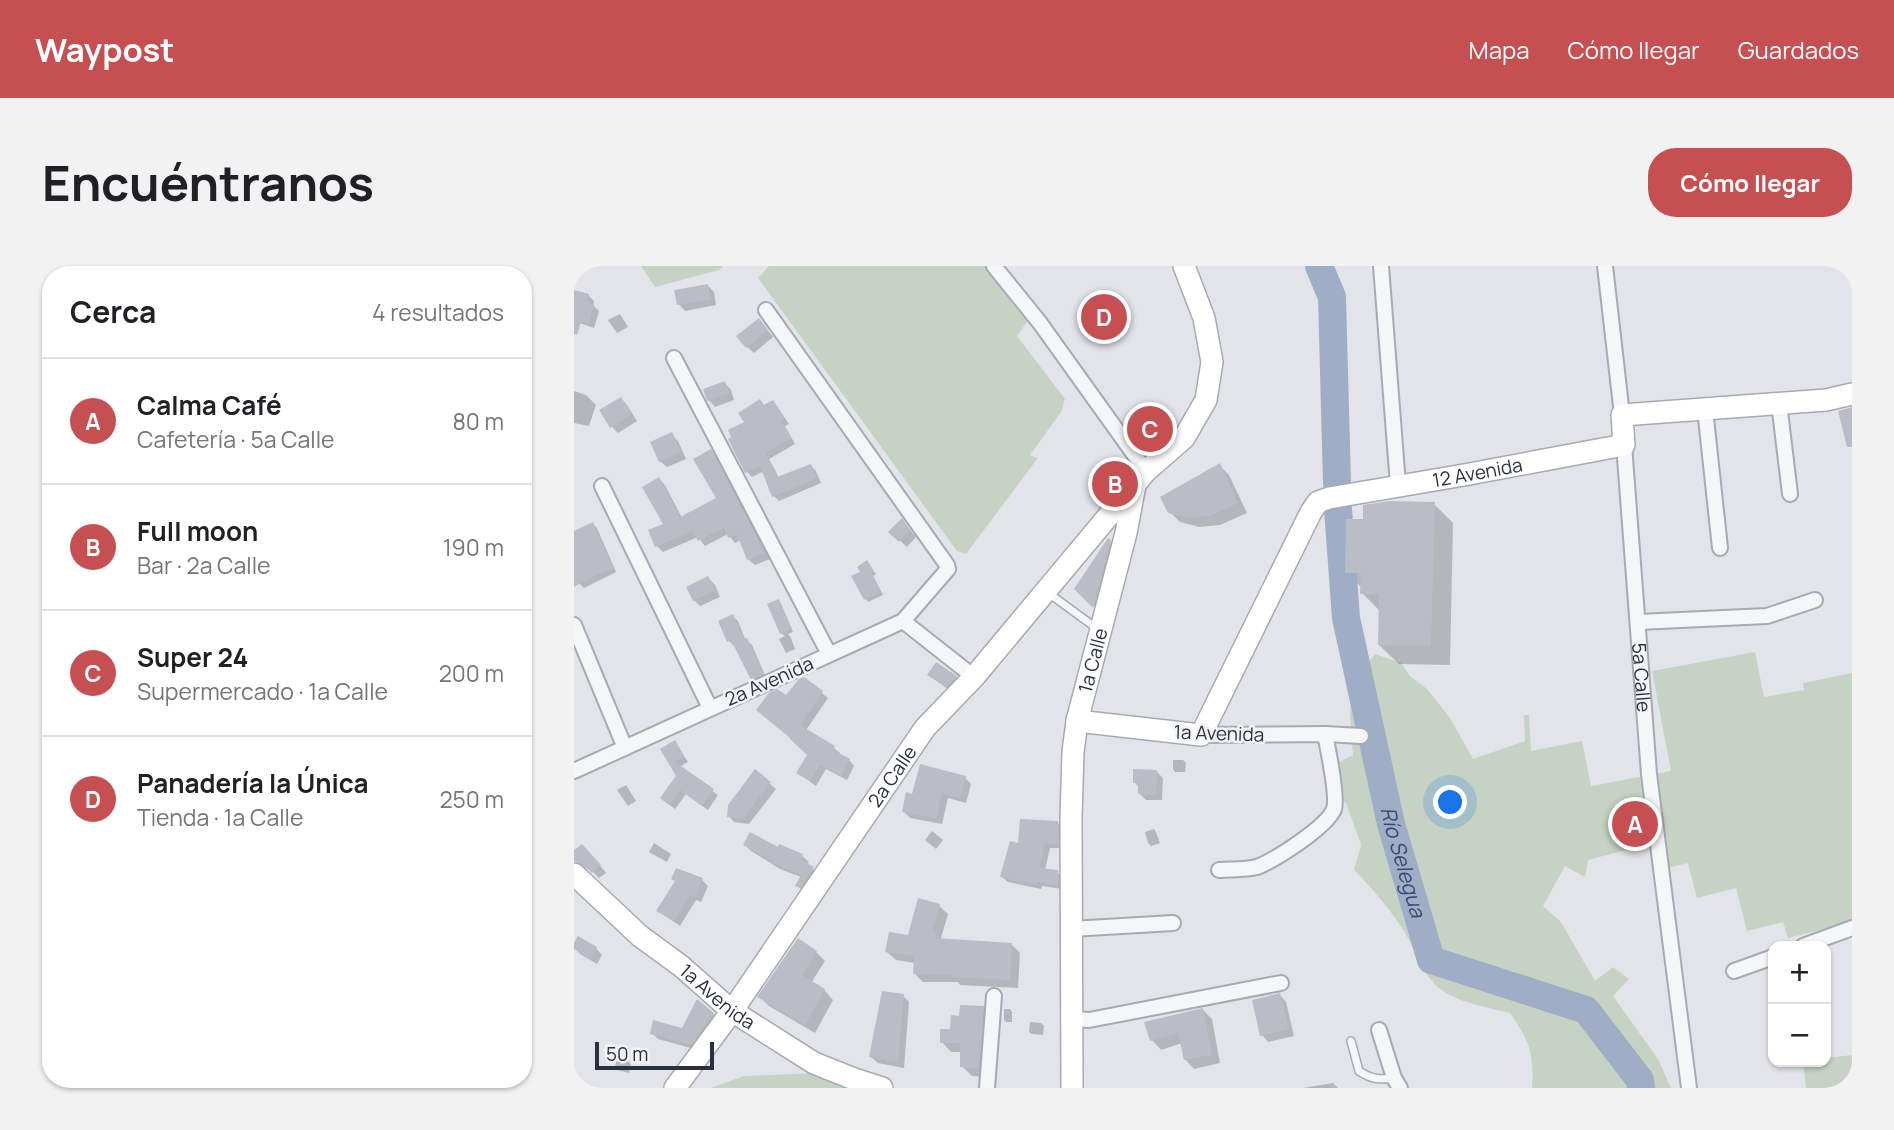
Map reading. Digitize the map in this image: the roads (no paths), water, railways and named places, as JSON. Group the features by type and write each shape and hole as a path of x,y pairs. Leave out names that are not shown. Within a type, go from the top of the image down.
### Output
{"main road":[{"path":"1141,477 1184,438 1206,401 1212,362 1204,318 1184,266"},
{"path":"1622,415 1826,400 1852,394"},
{"name":"5a Calle","path":"1622,415 1624,445"},
{"name":"12 Avenida","path":"1201,735 1318,502 1624,445"},
{"name":"2a Calle","path":"675,1088 732,1011 925,728 974,677 1141,477"},
{"name":"1a Calle","path":"1072,1088 1071,781 1077,721 1141,477"},
{"name":"1a Avenida","path":"1077,721 1201,735"},
{"name":"1a Avenida","path":"574,874 640,936 681,966 732,1011 814,1063 882,1088"}],"street":[{"path":"994,266 1040,323 1141,477"},
{"path":"1381,266 1398,485"},
{"name":"5a Calle","path":"1605,266 1622,415"},
{"name":"2a Avenida","path":"574,771 902,621 948,569 766,310"},
{"path":"674,358 829,654"},
{"path":"1779,403 1790,494"},
{"path":"1705,409 1720,548"},
{"name":"5a Calle","path":"1624,445 1649,774 1689,1088"},
{"path":"602,486 710,708"},
{"path":"1638,622 1767,616 1815,600"},
{"path":"902,621 974,677"},
{"path":"574,625 625,748"},
{"path":"1219,870 1259,866 1301,841 1333,811 1335,800 1325,734"},
{"name":"1a Avenida","path":"1201,735 1361,736"},
{"path":"1071,929 1172,923"},
{"path":"1817,941 1852,928"},
{"path":"1734,971 1768,959"},
{"path":"1072,1019 1089,1020 1281,983"},
{"path":"987,1088 994,996"},
{"path":"1379,1030 1397,1083"}],"lane":[{"path":"1046,591 1100,631"},
{"path":"1351,1041 1359,1072 1369,1078 1397,1083"}],"waterway":[{"path":"1319,266 1332,297 1337,483"},
{"name":"Río Selegua","path":"1338,509 1346,618 1391,824 1431,960 1586,1010 1640,1080 1641,1088"}],"place":[{"name":"Panadería la Única","path":"1104,317"},
{"name":"Super 24","path":"1150,429"},
{"name":"Full moon","path":"1115,484"},
{"name":"Calma Café","path":"1635,824"}]}
